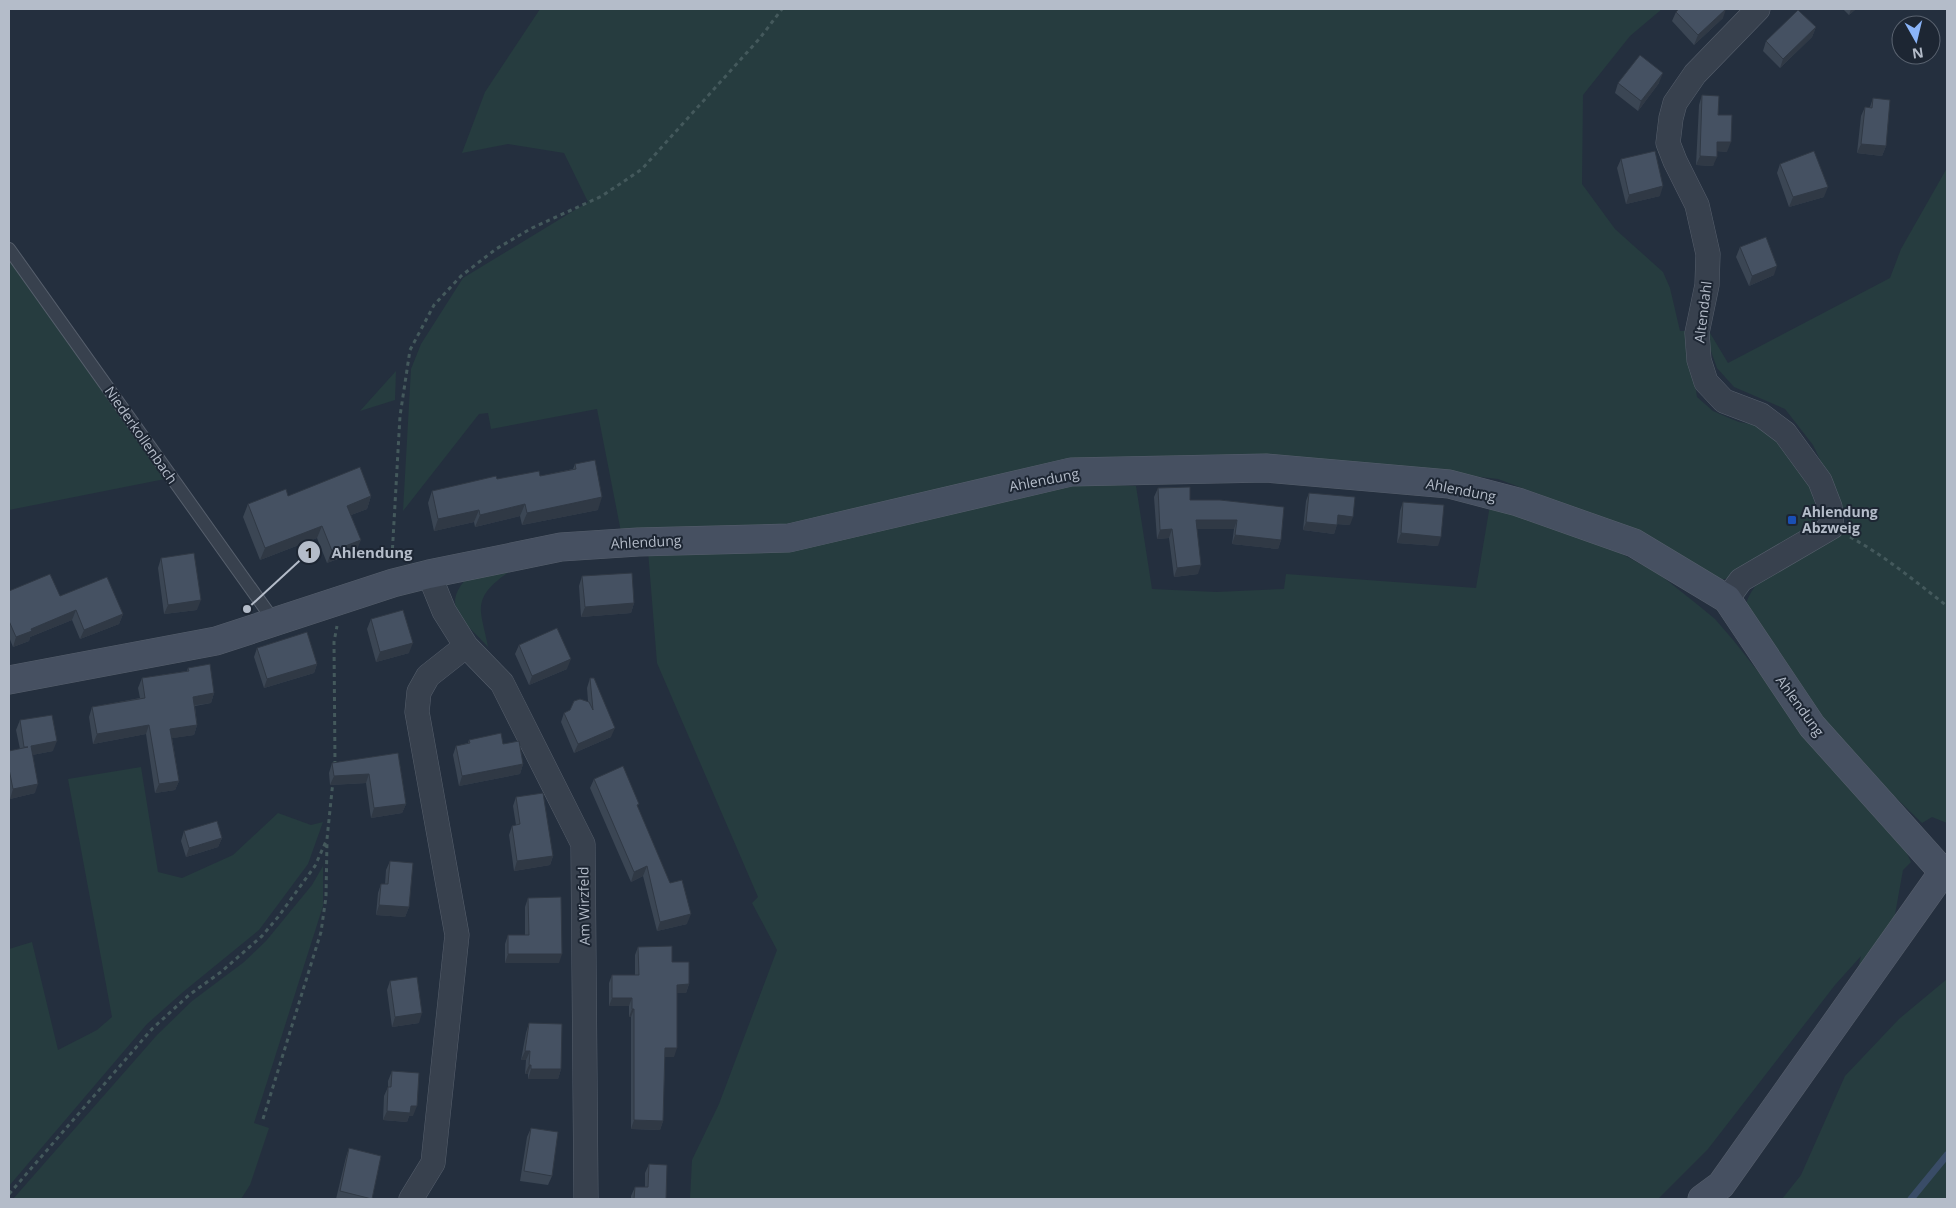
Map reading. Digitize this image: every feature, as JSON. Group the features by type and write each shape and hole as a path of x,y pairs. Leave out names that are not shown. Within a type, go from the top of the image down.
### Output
{"street":[{"name":"Altendahl","path":"1758,9 1696,74 1675,103 1668,143 1697,205 1708,254 1707,285 1698,333 1699,360 1706,382 1724,401 1761,415 1785,433 1820,481 1830,507 1832,528"},
{"name":"Ahlendung","path":"9,680 216,641 393,583 560,547 638,542 789,538 1071,472 1266,468 1449,484 1518,502 1634,543 1726,599 1812,726 1945,870"},
{"path":"1726,599 1740,580 1832,528"},
{"name":"Am Wirzfeld","path":"429,574 444,611 466,646 502,683 583,844 586,1199"},
{"path":"411,1199 433,1163 457,935 417,712 419,692 428,676 466,646"},
{"path":"1702,1199 1721,1185 1945,870"}],"lane":[{"name":"Niederkollenbach","path":"9,250 274,621"}],"path":[{"path":"393,583 392,552 400,416 410,350 434,305 461,276 496,249 532,228 602,196 642,169 760,38 782,9"},
{"path":"1832,528 1864,544 1947,606"},
{"path":"263,1119 321,932 326,897 327,839 335,765 334,642 342,601"},
{"path":"9,1194 152,1029 189,995 220,972 262,936 290,902 315,866 327,839"}],"green space":[{"path":"540,9 1662,9 1630,36 1583,95 1582,184 1615,229 1663,272 1670,288 1680,331 1687,331 1697,397 1713,411 1729,418 1739,422 1767,427 1800,456 1817,510 1815,525 1735,576 1718,581 1581,510 1498,479 1403,468 1251,456 782,527 621,532 597,409 491,429 488,413 479,414 403,511 411,369 421,344 463,278 588,202 564,153 508,144 462,153 485,92"},
{"path":"1947,168 1947,823 1932,817 1922,823 1894,796 1811,705 1746,604 1756,585 1764,578 1850,523 1813,445 1785,409 1734,387 1717,368 1703,329 1704,323 1728,363 1890,278 1901,249"},
{"path":"9,254 170,478 9,510"},
{"path":"396,371 395,400 360,411"},
{"path":"1073,483 1136,486 1152,589 1216,592 1284,589 1286,574 1476,588 1490,505 1540,525 1583,533 1659,574 1715,619 1771,688 1900,839 1911,862 1903,870 1894,920 1854,984 1861,956 1835,985 1708,1149 1658,1199 690,1199 692,1160 719,1104 777,950 752,903 758,897 657,663 648,551"},
{"path":"522,563 501,577 484,596 481,612 488,647 467,625 457,611 455,600 459,588 471,575 480,570"},
{"path":"141,767 158,872 182,878 233,855 278,813 311,825 323,822 308,864 259,930 147,1024 9,1186 9,949 32,942 58,1050 97,1030 112,1017 68,779"},
{"path":"323,866 323,906 254,1123 269,1128 250,1185 241,1199 13,1199 157,1035 192,1001 244,962 266,941 312,885"},
{"path":"1947,979 1947,1199 1782,1199 1801,1175 1845,1076 1899,1019"}],"building":[{"path":"1679,9 1726,9 1698,35 1676,12"},
{"path":"1798,10 1816,27 1783,59 1766,41"},
{"path":"1640,55 1663,73 1641,101 1618,83"},
{"path":"1702,95 1719,96 1718,115 1732,115 1731,142 1717,142 1717,157 1700,156"},
{"path":"1873,98 1890,100 1886,146 1861,144 1865,107 1872,108"},
{"path":"1655,151 1663,186 1629,195 1621,159"},
{"path":"1814,151 1828,187 1793,197 1780,164"},
{"path":"1766,237 1777,266 1752,276 1740,247"},
{"path":"595,460 602,497 527,513 525,504 480,515 479,510 438,519 432,491 496,476 497,479 539,471 540,476 576,469 575,464"},
{"path":"360,467 371,496 347,506 361,540 332,551 322,526 265,548 248,504 286,489 288,496"},
{"path":"1190,487 1190,500 1220,500 1284,507 1281,540 1235,535 1237,520 1196,520 1201,565 1177,568 1172,529 1160,530 1158,488"},
{"path":"1309,493 1355,497 1353,517 1338,515 1337,525 1306,522"},
{"path":"1403,502 1444,505 1441,537 1401,533"},
{"path":"194,553 201,600 168,605 161,558"},
{"path":"632,573 634,603 585,607 582,576"},
{"path":"50,574 60,596 107,577 123,614 84,630 76,610 16,637 9,621 9,591"},
{"path":"403,610 413,643 380,652 371,619"},
{"path":"557,628 571,659 532,676 519,645"},
{"path":"307,632 317,664 267,679 257,648"},
{"path":"210,664 214,693 193,697 197,725 170,729 179,781 159,784 149,725 97,734 92,707 145,698 142,678 189,671 188,668"},
{"path":"590,678 594,678 615,728 578,744 564,713 570,710 574,701 580,699 589,702 593,710"},
{"path":"52,715 57,741 31,746 38,784 13,789 9,769 9,751 28,747 24,747 20,720"},
{"path":"501,733 503,744 519,741 523,764 462,776 456,746 470,743 469,740"},
{"path":"398,753 406,804 374,808 369,774 334,776 332,763"},
{"path":"623,766 639,804 637,805 670,883 682,880 691,914 660,922 647,866 634,872 594,779"},
{"path":"543,793 553,856 517,861 512,826 520,824 516,797"},
{"path":"217,821 222,838 189,848 184,831"},
{"path":"390,861 413,863 409,907 379,905 381,884 388,884"},
{"path":"561,897 562,954 508,954 508,935 529,935 528,898"},
{"path":"672,946 672,962 689,962 689,984 677,985 677,1048 665,1048 663,1121 634,1120 634,1009 632,1009 632,998 612,998 612,975 639,975 638,947"},
{"path":"417,977 422,1013 395,1017 390,981"},
{"path":"529,1023 562,1024 561,1069 531,1069 531,1065 529,1065 530,1051 525,1051"},
{"path":"392,1071 419,1073 417,1106 411,1106 410,1113 387,1111 388,1087 391,1087"},
{"path":"531,1128 558,1132 552,1176 524,1171"},
{"path":"349,1148 381,1156 372,1199 340,1191"},
{"path":"649,1164 667,1165 666,1199 634,1199 635,1187 648,1187"}],"waterway":[{"path":"1911,1199 1947,1155"}],"place":[{"name":"Ahlendung Abzweig","path":"1792,520"},
{"name":"Ahlendung","path":"247,609"}]}
